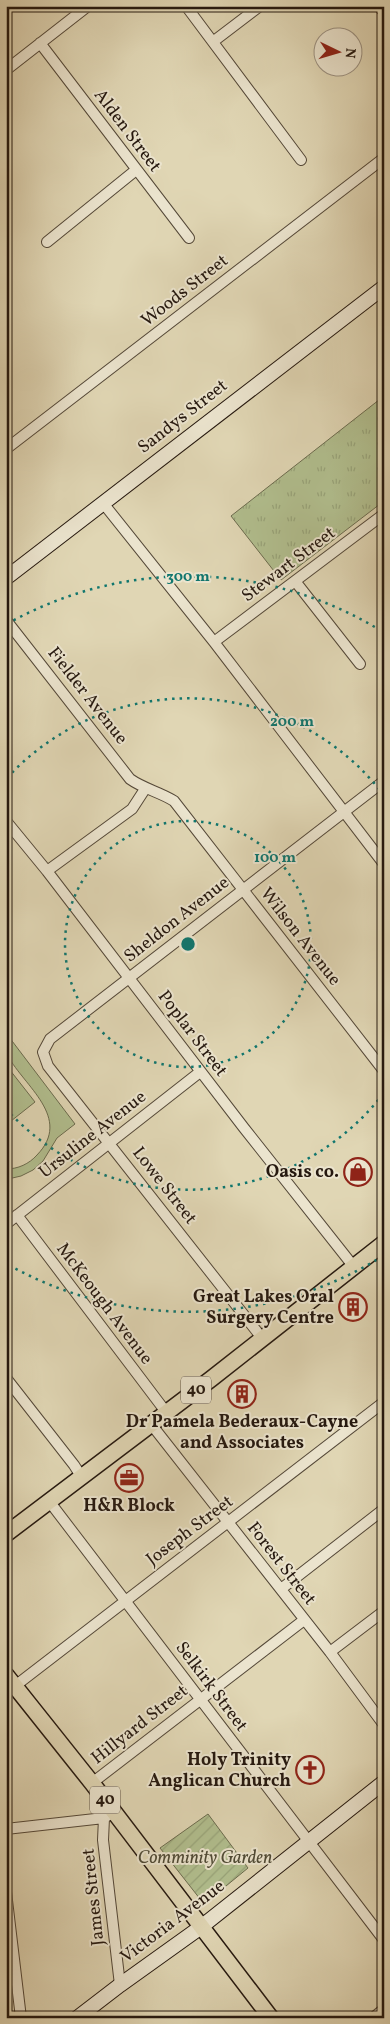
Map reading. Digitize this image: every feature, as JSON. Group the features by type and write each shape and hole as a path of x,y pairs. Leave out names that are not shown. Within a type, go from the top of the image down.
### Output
{"main road":[{"name":"40","path":"6,1534 211,1379 384,1243"},
{"name":"40","path":"9,1685 28,1702 92,1783 109,1815 201,1926 271,2018"}],"street":[{"path":"6,70 88,6"},
{"path":"186,6 302,160"},
{"path":"214,41 260,6"},
{"path":"381,6 384,9"},
{"name":"Alden Street","path":"40,43 189,238"},
{"name":"Woods Street","path":"6,449 384,158"},
{"path":"47,242 136,170"},
{"name":"Sandys Street","path":"8,573 103,503 384,287"},
{"path":"103,503 214,642 384,864"},
{"name":"Stewart Street","path":"214,642 384,514"},
{"path":"295,581 360,664"},
{"name":"Fielder Avenue","path":"6,620 114,755 130,779 145,789"},
{"name":"Sheldon Avenue","path":"43,1052 50,1039 384,781"},
{"path":"47,871 132,809 145,789"},
{"name":"Wilson Avenue","path":"145,789 163,794 174,801 384,1071"},
{"name":"Poplar Street","path":"6,821 47,871 200,1072 354,1267"},
{"name":"Lowe Street","path":"43,1052 48,1066 262,1338"},
{"name":"Ursuline Avenue","path":"6,1224 108,1142 200,1072"},
{"name":"McKeough Avenue","path":"17,1215 166,1412"},
{"path":"6,1378 81,1476"},
{"name":"Joseph Street","path":"9,1685 124,1601 384,1402"},
{"name":"Forest Street","path":"151,1424 330,1652 384,1725"},
{"name":"Selkirk Street","path":"49,1501 384,1940"},
{"path":"281,1589 384,1509"},
{"path":"330,1652 384,1611"},
{"name":"Hillyard Street","path":"92,1783 304,1620"},
{"name":"Victoria Avenue","path":"78,2018 201,1926 384,1782"},
{"path":"6,1829 109,1815"},
{"name":"James Street","path":"109,1815 103,1840 120,1985"},
{"path":"6,1892 11,1970 21,2018"},
{"path":"373,2018 384,2009"}],"green space":[{"path":"384,396 384,501 281,580 231,516"},
{"path":"6,1033 75,1124 57,1138 43,1161 33,1170 21,1176 8,1179 6,1169 19,1167 34,1158 47,1141 50,1128 48,1115 42,1103 7,1054"},
{"path":"6,1065 35,1102 6,1125"},
{"name":"Comminity Garden","path":"208,1814 248,1868 204,1904 160,1848"}],"place":[{"name":"Oasis co.","path":"358,1172"},
{"name":"Great Lakes Oral Surgery Centre","path":"353,1307"},
{"name":"Dr Pamela Bederaux-Cayne and Associates","path":"242,1394"},
{"name":"H&R Block","path":"129,1478"},
{"name":"Holy Trinity Anglican Church","path":"310,1770"}]}
